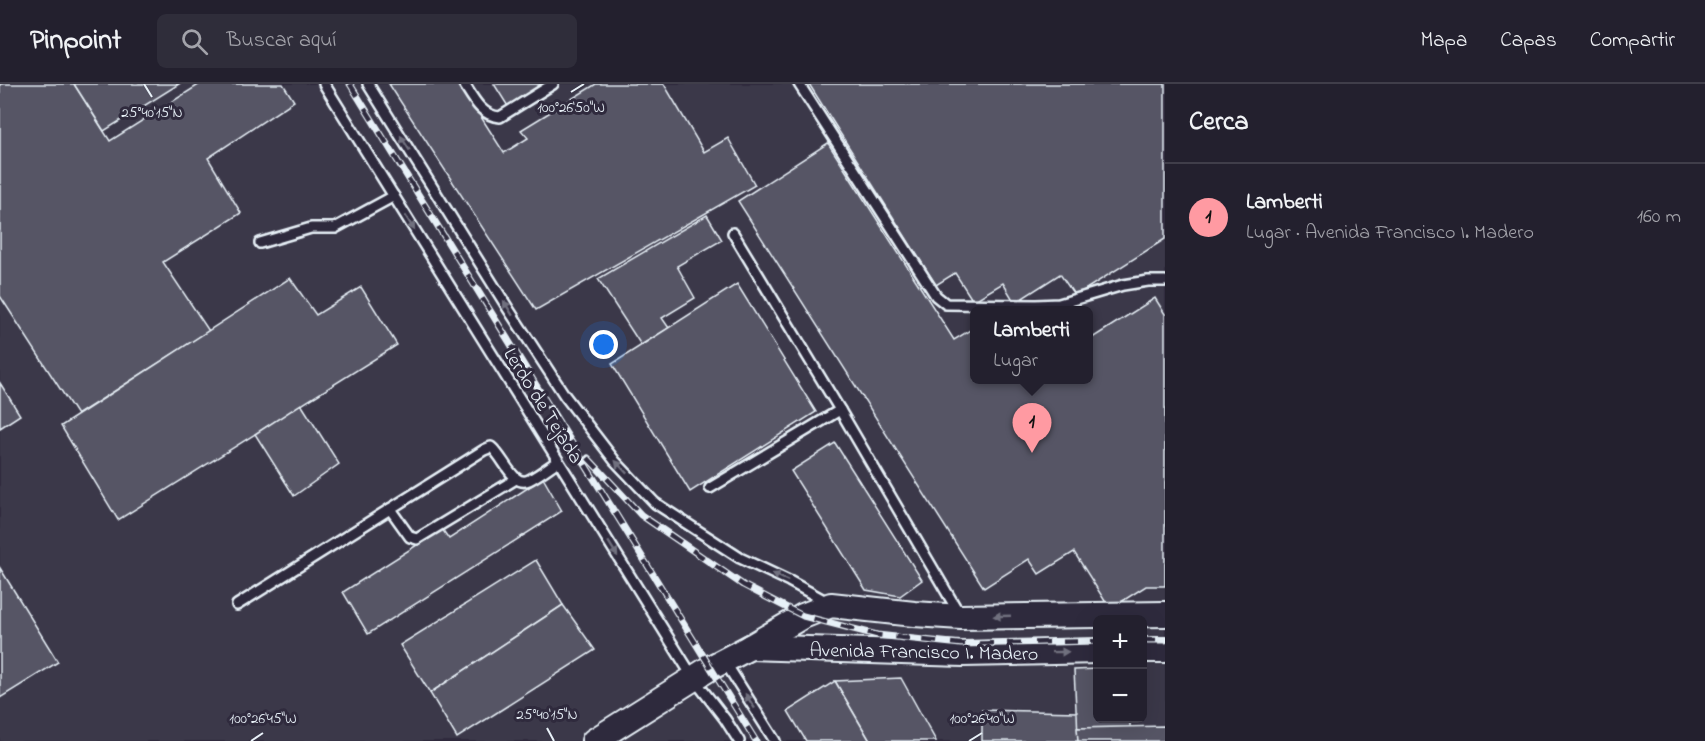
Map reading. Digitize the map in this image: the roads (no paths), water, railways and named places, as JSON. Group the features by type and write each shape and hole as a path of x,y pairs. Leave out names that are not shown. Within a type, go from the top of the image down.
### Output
{"street":[{"name":"Avenida Francisco I. Madero","path":"594,741 694,678 803,616 831,605 961,617 1165,614"},
{"name":"Avenida Francisco I. Madero","path":"750,647 963,654 1093,651"},
{"path":"1147,650 1165,650"}],"lane":[{"name":"Lerdo de Tejada","path":"324,84 694,678 739,741"},
{"name":"Lerdo de Tejada","path":"368,84 565,396 615,461 655,503 740,558 789,581 831,605"},
{"path":"464,84 484,113 491,117 500,117 553,84"},
{"path":"799,84 936,296 946,304 1059,304 1123,285 1165,281"},
{"path":"260,243 311,228 335,228 394,196"},
{"path":"733,233 961,617"},
{"path":"710,488 840,410"},
{"path":"237,605 484,450 491,447 498,452 516,479 522,482 529,480 558,460"},
{"path":"390,509 410,537 417,539 516,479"},
{"path":"724,661 776,741"}],"railway":[{"path":"350,84 756,741"},
{"path":"588,458 641,515 743,585 803,616 877,635 961,644 1093,641"},
{"path":"1147,640 1165,640"}],"place":[{"name":"Lamberti","path":"1032,453"}]}
